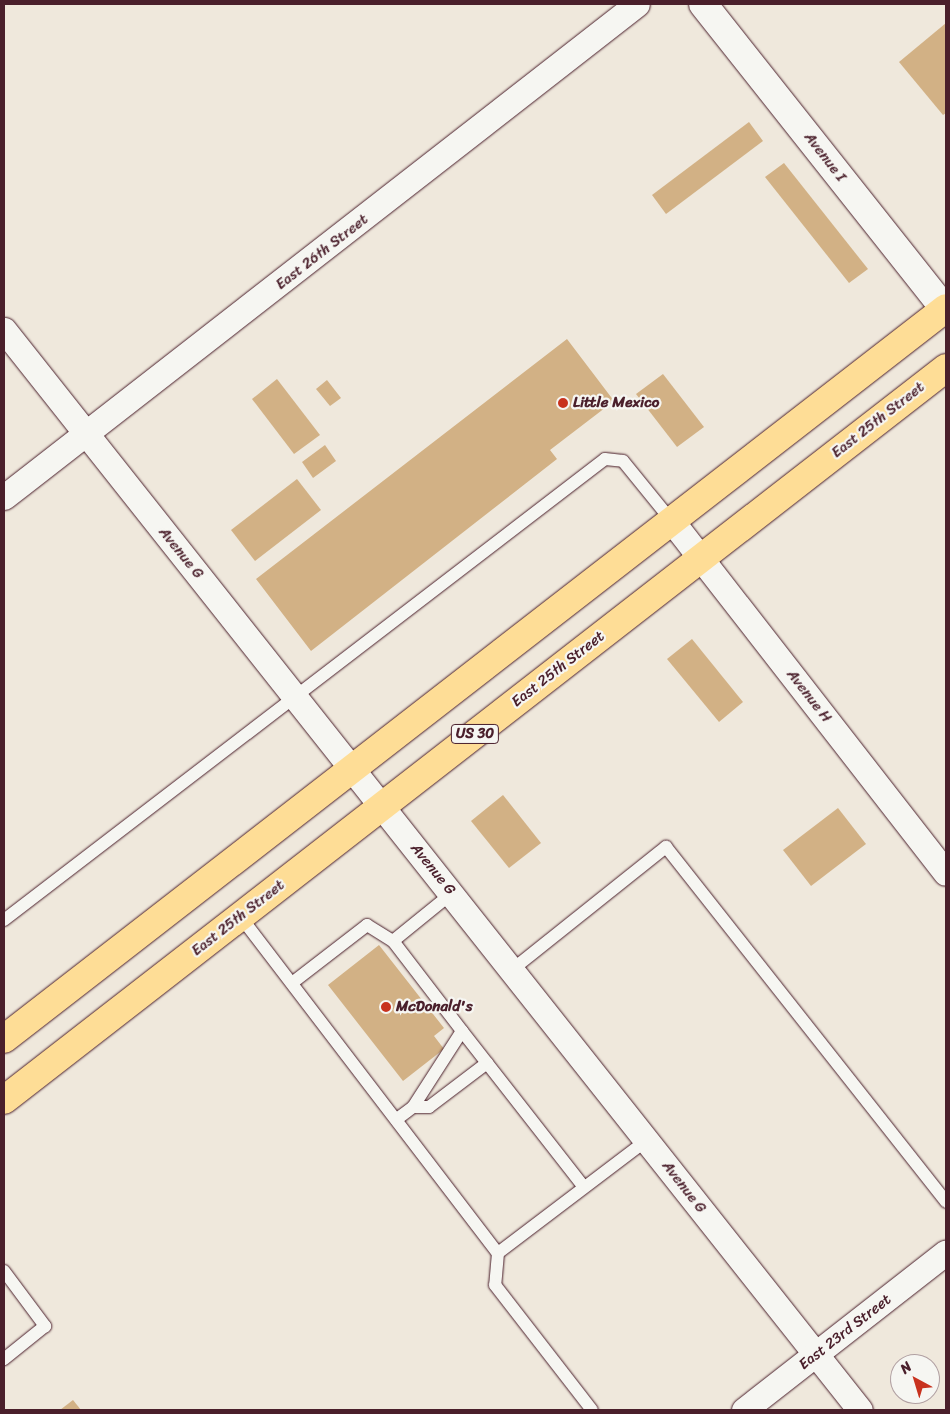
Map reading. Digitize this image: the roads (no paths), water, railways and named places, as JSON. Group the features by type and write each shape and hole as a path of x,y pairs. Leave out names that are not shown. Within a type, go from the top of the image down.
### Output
{"main road":[{"path":"4,1039 671,520 946,309"},
{"name":"East 25th Street","path":"4,1100 240,916 384,807 701,557 946,368"}],"street":[{"name":"East 26th Street","path":"4,497 88,436 637,4"},
{"name":"Avenue I","path":"703,4 946,309"},
{"name":"Avenue G","path":"4,330 513,969 860,1410"},
{"name":"Avenue H","path":"671,520 946,873"},
{"name":"East 23rd Street","path":"744,1410 946,1252"}],"lane":[{"path":"4,920 297,698 605,459 623,461 671,520"},
{"path":"513,969 666,847 946,1202"},
{"path":"393,941 452,893"},
{"path":"240,916 498,1253 495,1285 592,1410"},
{"path":"292,983 367,925 393,941 583,1186"},
{"path":"396,1120 413,1107 462,1031"},
{"path":"413,1107 429,1107 488,1063"},
{"path":"498,1253 583,1186 647,1140"},
{"path":"4,1271 45,1326 4,1359"}],"place":[{"name":"Little Mexico","path":"563,403"},
{"name":"McDonald's","path":"386,1007"}]}
